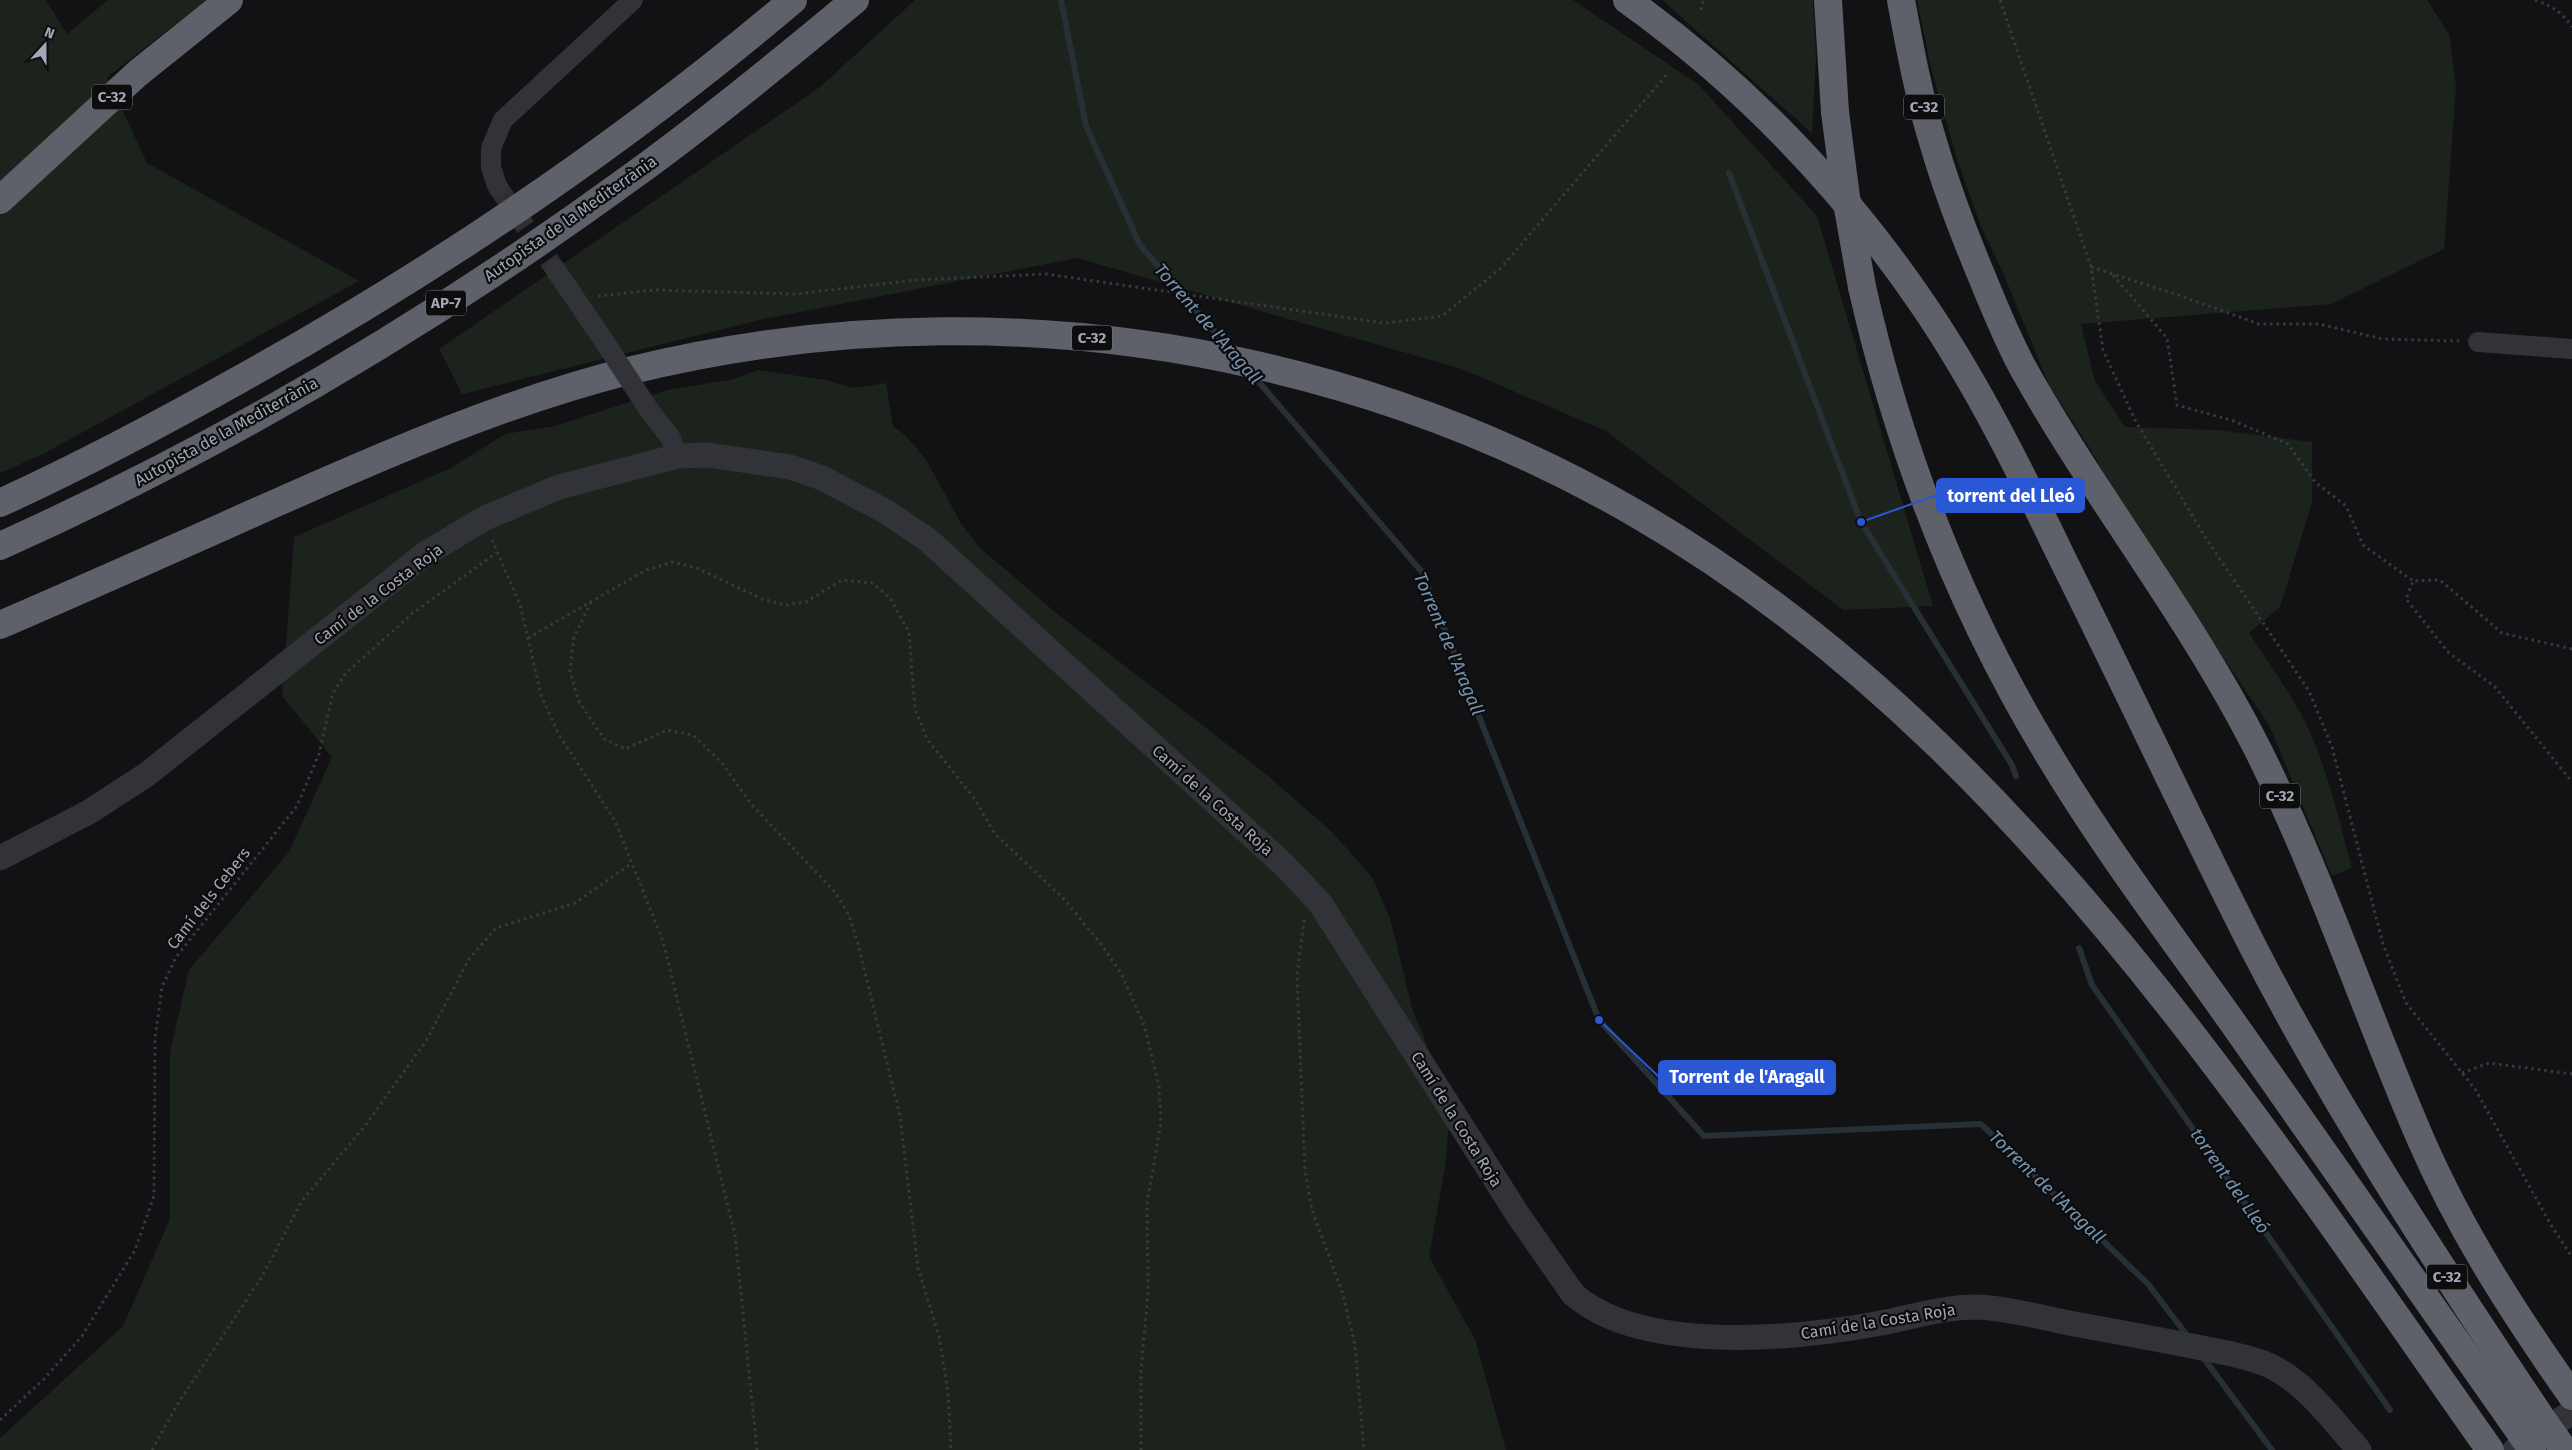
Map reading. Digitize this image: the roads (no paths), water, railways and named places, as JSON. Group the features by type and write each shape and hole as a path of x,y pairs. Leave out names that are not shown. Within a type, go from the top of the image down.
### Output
{"highway":[{"name":"C-32","path":"0,200 138,73 230,0"},
{"name":"AP-7","path":"0,503 186,410 365,307 536,196 616,139 793,0"},
{"name":"Autopista de la Mediterrània","path":"0,546 110,494 210,443 379,346 465,291 635,175 716,113 854,0"},
{"name":"C-32","path":"1628,0 1681,40 1761,111 1791,141 1866,228 1925,308 1977,394 2026,484 2259,958 2380,1171 2433,1256 2528,1439"},
{"name":"C-32","path":"1828,0 1835,112 1847,205 1862,287 1885,380 1930,514 1971,610 2046,752 2137,888 2528,1439 2564,1450"},
{"name":"C-32","path":"1901,0 1914,68 1933,144 1956,213 1994,307 2022,366 2057,426 2197,641 2240,713 2293,826 2422,1142 2453,1206 2488,1270 2572,1396"},
{"name":"C-32","path":"0,625 438,432 585,382 682,359 732,350 873,334 963,330 1066,336 1124,342 1216,356 1364,394 1429,416 1507,447 1600,492 1645,518 1730,572 1772,602 1852,665 1928,734 2036,845 2166,999 2293,1170 2490,1450"}],"street":[{"path":"497,186 491,167 491,148 502,120 633,0"},
{"path":"555,269 670,437 678,456"},
{"path":"2478,342 2572,349"},
{"name":"Camí de la Costa Roja","path":"0,858 89,812 146,775 425,554 485,518 559,487 678,456 707,455 790,467 855,493 928,540 1284,865 1320,903 1518,1215 1573,1294 1600,1314 1652,1329 1684,1335 1734,1337 1810,1333 1876,1324 1953,1309 1976,1308 2008,1311 2232,1354 2257,1361 2276,1369 2295,1382 2360,1450"},
{"path":"2528,1439 2572,1412"},
{"path":"2549,1450 2572,1435"}],"waterway":[{"name":"Torrent de l'Aragall","path":"1061,0 1086,126 1140,245 1231,351"},
{"name":"torrent del Lleó","path":"1729,173 1861,522 2012,765 2016,776"},
{"name":"Torrent de l'Aragall","path":"1251,373 1422,572 1599,1020 1704,1136 1981,1124 2148,1284 2189,1338"},
{"name":"torrent del Lleó","path":"2079,948 2092,985 2390,1410"},
{"name":"Torrent de l'Aragall","path":"2202,1356 2272,1450"}],"tunnel":[{"path":"497,186 555,269"}],"place":[{"name":"torrent del Lleó","path":"1861,522"},
{"name":"Torrent de l'Aragall","path":"1599,1020"}]}
